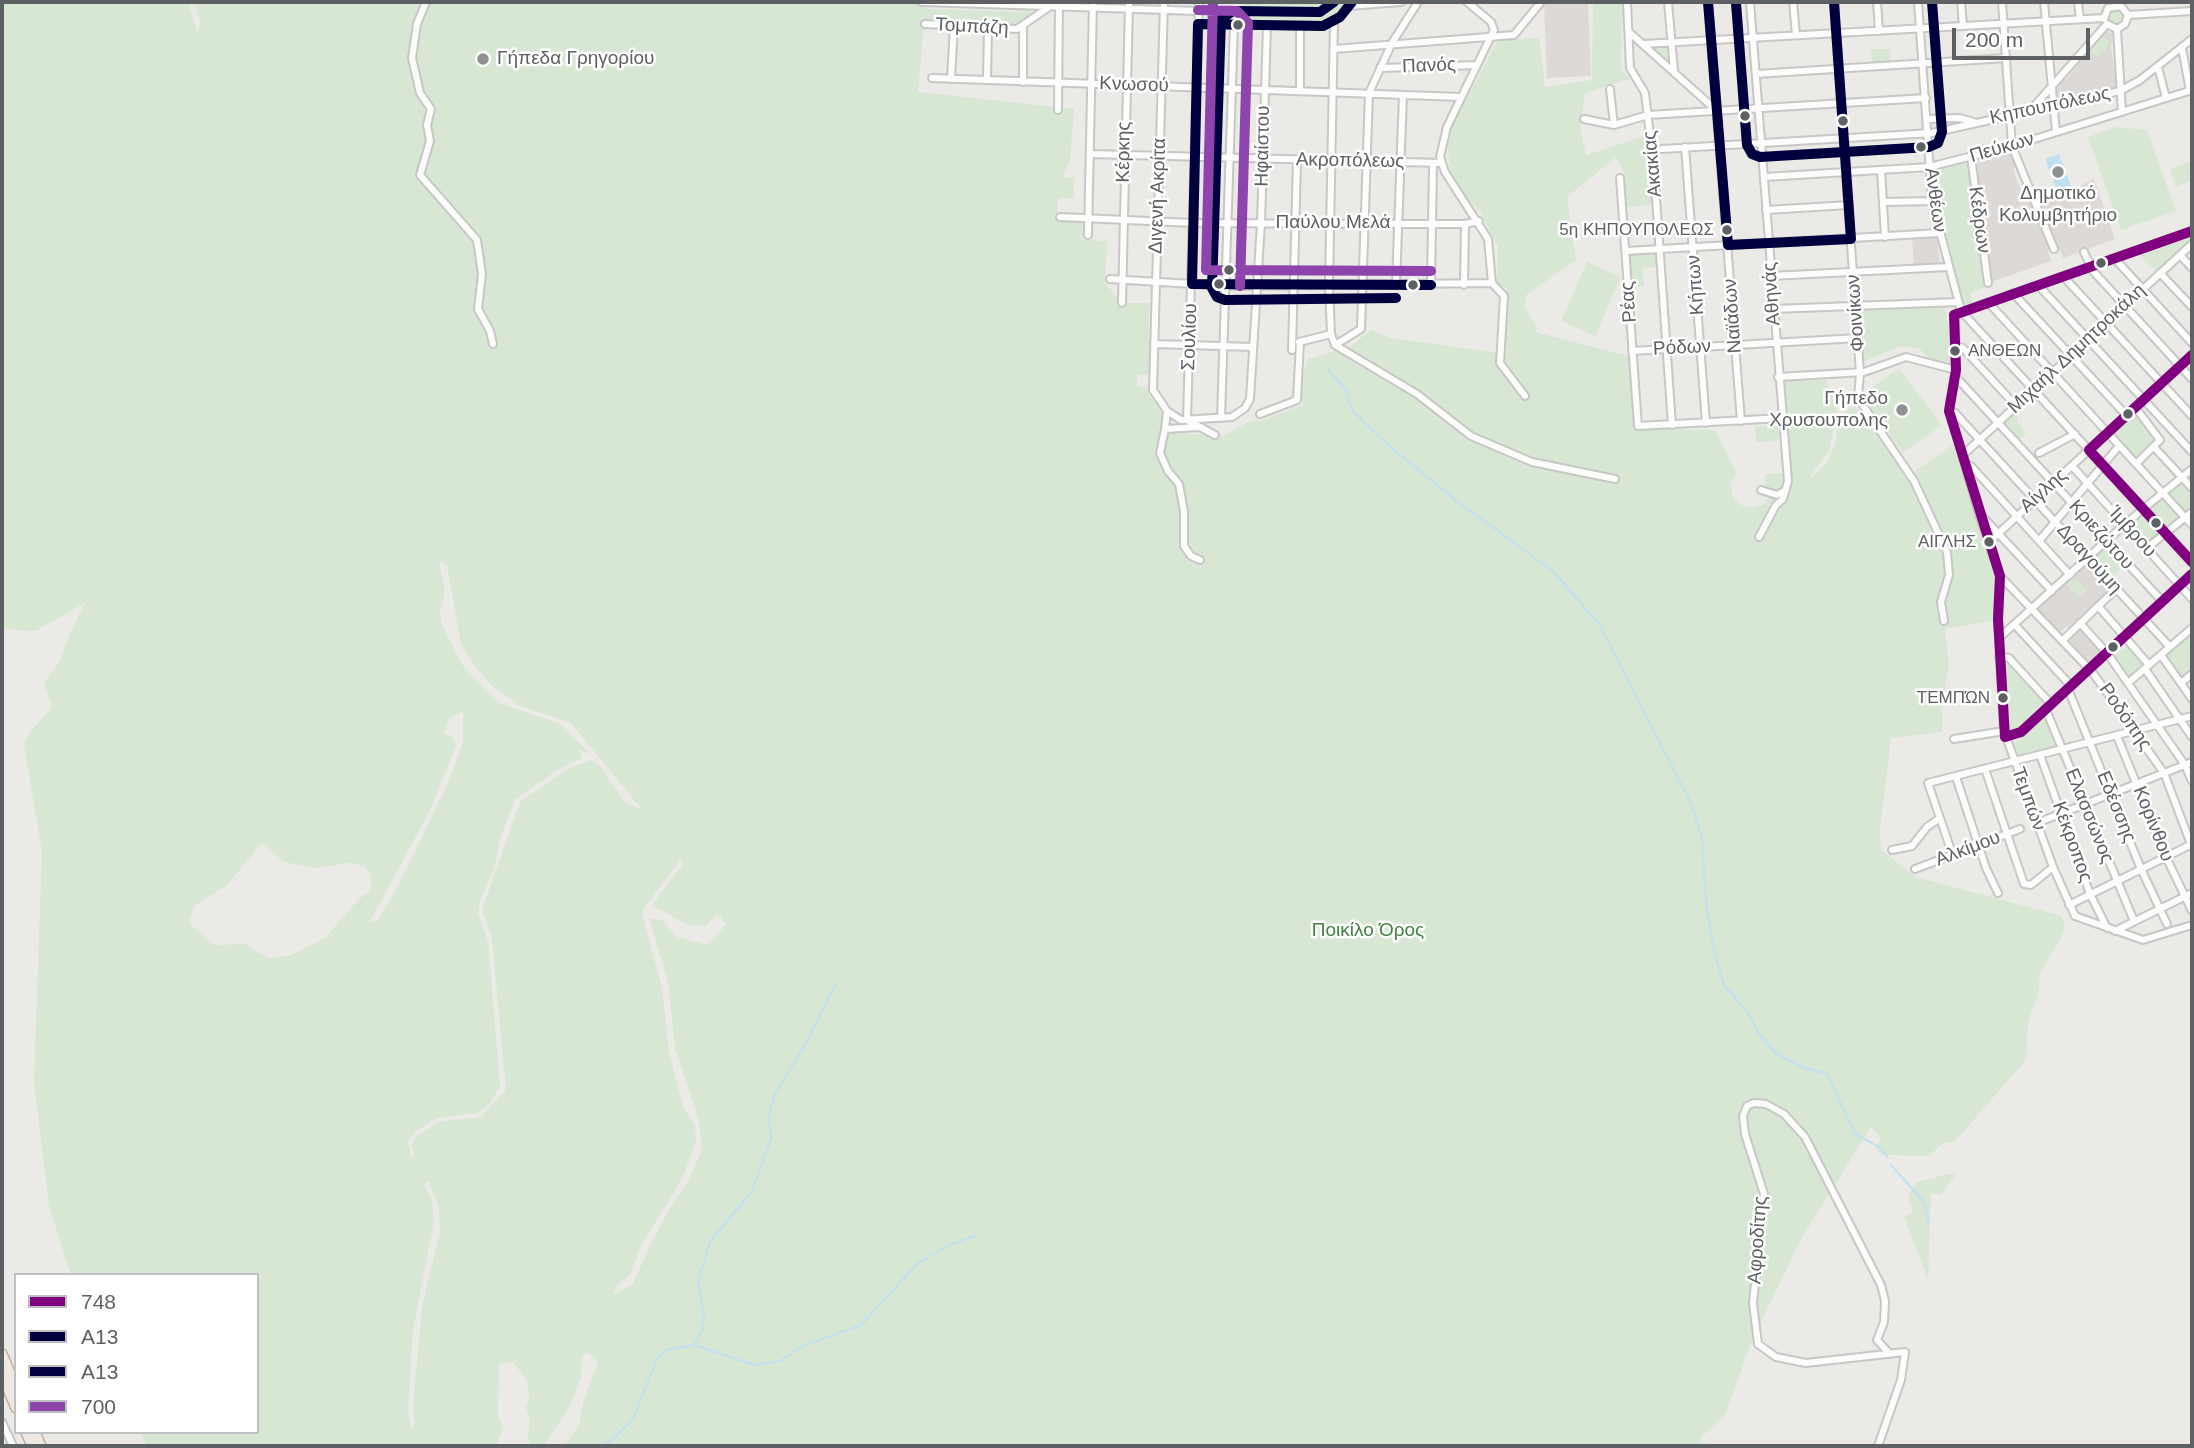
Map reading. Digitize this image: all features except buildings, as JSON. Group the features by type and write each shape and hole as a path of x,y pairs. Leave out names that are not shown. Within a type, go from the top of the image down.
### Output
{"highway":[{"path":"2,1354 14,1382"},
{"path":"2,1375 14,1403"}],"street":[{"path":"426,2 417,24 412,58 420,93 431,109 427,125 430,141 420,175 477,240 482,274 478,309 490,331 493,344"},
{"path":"922,2 1164,6 1198,11"},
{"name":"Σουλίου","path":"1186,421 1199,2"},
{"path":"1198,24 1323,26 1334,21 1350,4 1401,2"},
{"path":"1335,345 1360,332 1369,93 1392,43 1419,2"},
{"path":"1431,285 1437,163 1443,139 1461,97 1491,38 1492,24 1466,2"},
{"path":"1334,49 1514,34 1541,2"},
{"name":"Ακακίας","path":"1627,2 1630,68 1645,93 1648,115 1672,425"},
{"path":"1668,2 1674,71"},
{"name":"Ναϊάδων","path":"1708,2 1741,421"},
{"name":"Αθηνάς","path":"1750,2 1788,481 1784,491"},
{"path":"1793,2 1796,36"},
{"name":"Φοινίκων","path":"1834,2 1858,338 1858,398 1914,481 1947,552 1949,575 1941,602 1944,621"},
{"path":"1877,2 1879,31"},
{"name":"Ανθέων","path":"1918,2 1932,201 1961,311"},
{"path":"1961,2 1963,26"},
{"path":"2002,2 2012,146 2054,249"},
{"path":"2044,2 2056,132"},
{"path":"2078,2 2080,19"},
{"path":"1057,4 1058,110"},
{"name":"Τομπάζη","path":"925,24 1017,29 1057,4"},
{"path":"1087,235 1093,4"},
{"path":"2028,112 2105,21 2106,10 2119,4 2128,15"},
{"name":"Κέρκης","path":"1122,303 1128,6"},
{"name":"Διγενή Ακρίτα","path":"1164,6 1153,390 1167,411"},
{"path":"2128,15 2192,11"},
{"path":"2117,29 2125,24 2128,15"},
{"path":"1643,44 2080,19 2105,21 2117,29"},
{"path":"1334,21 1329,285 1331,334 1335,345 1406,387 1477,439 1532,462 1615,480"},
{"path":"1186,421 1221,418 1234,25"},
{"path":"951,79 954,26"},
{"path":"1023,26 1023,82"},
{"name":"Ηφαίστου","path":"1221,418 1239,413 1250,399 1251,391 1261,223 1266,26"},
{"path":"1300,27 1300,91"},
{"path":"986,80 988,28"},
{"path":"2117,29 2122,112"},
{"path":"1629,33 1717,111"},
{"name":"Κηπουπόλεως","path":"1662,149 1928,133 2120,91 2158,67 2192,39"},
{"path":"2182,48 2191,90"},
{"path":"1756,74 2006,58"},
{"name":"Πανός","path":"1380,68 1477,65"},
{"path":"2158,67 2166,98"},
{"name":"Κνωσού","path":"932,78 1461,97"},
{"path":"1610,89 1614,125"},
{"name":"Πεύκων","path":"1764,177 1929,167 2012,146 2191,90"},
{"path":"1396,284 1403,95"},
{"path":"1584,119 1614,125 1648,115 1926,98"},
{"name":"Κηπουπόλεως","path":"1927,119 1959,118 1975,122"},
{"name":"Κήπων","path":"1685,147 1706,423"},
{"name":"Ακροπόλεως","path":"1090,154 1437,163"},
{"name":"Κέδρων","path":"1971,157 1988,282"},
{"path":"1260,414 1297,400 1294,285 1297,160"},
{"path":"1437,163 1479,221 1490,244 1492,283 1504,296 1500,363 1525,396"},
{"path":"1881,170 1885,237"},
{"name":"Ρέας","path":"1620,178 1638,426 1672,425"},
{"path":"1883,202 1932,201"},
{"path":"1766,210 1849,205"},
{"name":"Παύλου Μελά","path":"1060,217 1193,223 1465,224 1479,221"},
{"path":"1464,285 1465,224"},
{"path":"2192,231 1961,311 2192,562"},
{"path":"1626,251 1939,233"},
{"name":"Μιχαήλ Δημητροκάλη","path":"1963,455 2192,244"},
{"path":"2084,252 2091,267 2192,379"},
{"path":"2180,255 2192,268"},
{"path":"2115,259 2192,343"},
{"path":"1771,276 1948,267"},
{"path":"2160,273 2192,307"},
{"path":"2063,276 2192,416"},
{"path":"1110,279 1226,286 1492,283"},
{"path":"2038,285 2192,452"},
{"path":"2013,293 2126,415"},
{"path":"1773,309 1958,302"},
{"path":"1988,302 2192,525"},
{"name":"Τεμπών","path":"1961,311 1954,316 1956,373 1949,411 2000,576 1999,656 2004,734 2069,905"},
{"path":"1295,345 1331,334"},
{"name":"Ρόδων","path":"1632,351 1858,338"},
{"path":"1154,344 1253,347"},
{"path":"1956,346 1964,348 2016,406"},
{"name":"Αίγλης","path":"1988,543 2192,355"},
{"path":"1779,377 1860,373 1906,357 1956,373"},
{"name":"Κριεζώτου","path":"1956,373 1998,423 2162,601"},
{"path":"2136,407 2160,440 2136,464"},
{"path":"1167,411 1177,419 1202,427 1215,435"},
{"path":"1167,411 1160,453 1168,471 1179,484 1184,511 1184,546 1191,556 1200,560"},
{"name":"Δραγούμη","path":"1949,411 1955,413 1980,439 2170,647"},
{"path":"1672,425 1782,418"},
{"path":"1165,429 1202,427"},
{"path":"2039,453 2075,434"},
{"path":"2039,541 2119,446"},
{"path":"2154,447 2192,488"},
{"path":"1965,464 1971,466 2070,575"},
{"name":"Ίμβρου","path":"2072,466 2192,598"},
{"path":"1999,638 2125,524 2192,469"},
{"path":"1762,490 1777,495 1784,491"},
{"path":"1759,537 1776,505 1783,499 1784,491"},
{"path":"1776,505 1777,495"},
{"path":"1978,511 2052,592"},
{"path":"2147,548 2192,512"},
{"path":"1954,738 2021,732 2192,574"},
{"name":"Ροδόπης","path":"2000,576 2034,608 2089,668 2134,731 2164,774 2192,845"},
{"path":"2063,640 2116,589"},
{"path":"2098,606 2125,636 2192,737"},
{"path":"2080,623 2107,653 2157,725 2189,764 2192,781"},
{"name":"Εδέσσης","path":"2015,625 2070,687 2110,794 2167,924"},
{"path":"2127,683 2192,628"},
{"path":"2161,654 2192,699"},
{"name":"Ελασσώνος","path":"1999,656 2009,659 2049,707 2084,804 2115,882 2134,921"},
{"path":"2180,683 2192,674"},
{"path":"1953,856 1928,783 2192,716"},
{"name":"Κορίνθου","path":"2117,736 2166,857 2189,895 2192,911"},
{"name":"Κέκροπος","path":"2040,755 2090,894 2106,928"},
{"path":"2036,823 2189,764"},
{"path":"1985,769 2024,884 2031,886 2053,867"},
{"path":"1956,777 1998,893"},
{"path":"1892,850 1912,846 1927,827 1940,818"},
{"name":"Αλκίμου","path":"1915,870 2021,829"},
{"path":"2192,845 2069,905 2077,918 2145,940 2192,925"},
{"path":"2115,931 2189,895"},
{"name":"Αφροδίτης","path":"1878,1446 1904,1366 1905,1352 1806,1363 1776,1357 1758,1344 1754,1303 1764,1194 1745,1134 1743,1116 1747,1106 1754,1102 1766,1104 1784,1114 1805,1137 1881,1285 1885,1301 1884,1322 1877,1340 1889,1353"},
{"path":"2,1422 13,1446"}],"shaded area":[{"path":"1544,2 1588,2 1591,76 1547,78"},
{"path":"2105,30 2113,34 2111,47 2117,89 2056,103 2054,87 2068,77"},
{"path":"2011,149 2017,166 2013,169 2024,198 2028,197 2051,249 2048,251 2051,261 1991,282 1975,160"},
{"path":"2094,179 2115,239 2063,258 2040,205"},
{"path":"1938,235 1939,261 1943,264 1914,266 1912,239"},
{"path":"2090,565 2112,588 2070,629 2067,626 2060,632 2038,609 2075,574"},
{"path":"2077,629 2082,629 2102,651 2088,664 2066,639"}],"green space":[{"name":"Ποικίλο Όρος","path":"2,2 188,2 197,32 201,26 195,2 925,2 925,9 1041,12 1017,27 924,23 918,92 1074,109 1070,159 1063,178 1074,177 1074,198 1058,198 1057,218 1084,220 1083,240 1107,241 1105,282 1121,303 1149,303 1149,374 1137,375 1137,387 1148,388 1149,395 1164,416 1161,435 1166,432 1223,436 1246,423 1257,419 1259,422 1303,405 1301,381 1308,359 1349,347 1371,330 1391,338 1507,354 1507,349 1504,350 1507,288 1497,284 1498,247 1480,211 1467,198 1450,170 1448,150 1452,126 1498,40 1539,38 1545,87 1592,80 1593,2 1627,2 1628,19 1622,14 1621,69 1630,79 1585,93 1580,130 1586,155 1648,135 1654,204 1627,207 1624,172 1616,157 1567,197 1576,260 1526,295 1525,308 1538,328 1535,332 1629,356 1636,429 1715,430 1737,473 1730,482 1732,495 1741,505 1754,508 1765,504 1772,492 1766,489 1765,474 1783,473 1792,481 1784,381 1826,380 1837,412 1829,451 1810,475 1812,477 1827,463 1836,442 1838,416 1855,405 1907,477 1954,444 1996,571 1995,620 1945,629 1949,665 1942,704 1942,732 1891,738 1880,831 1881,850 1916,877 2062,916 2065,930 2040,974 2038,995 2028,1022 2026,1060 1955,1141 1944,1143 1928,1156 1881,1155 1876,1149 1881,1138 1871,1127 1801,1239 1750,1345 1725,1416 1700,1438 1701,1443 1718,1446 564,1446 579,1426 583,1403 598,1362 588,1353 582,1355 581,1376 571,1404 544,1446 532,1446 528,1438 530,1421 526,1407 530,1395 526,1379 513,1362 499,1364 498,1413 503,1430 495,1446 147,1446 141,1434 259,1434 259,1273 70,1273 49,1206 34,1082 42,851 24,745 29,733 52,708 44,683 61,659 70,633 86,602 36,631 2,629","holes":["439,561 447,565 461,644 474,665 491,685 520,706 571,723 643,811 624,801 601,767 592,760 569,768 520,802 482,910 492,939 506,1089 481,1117 439,1122 415,1137 412,1144 415,1155 411,1159 408,1141 416,1131 437,1118 476,1113 488,1105 500,1087 488,941 478,913 480,901 494,868 501,836 515,800 557,770 582,758 580,751 591,754 562,725 500,703 463,666 442,625 440,612 445,591","463,712 463,742 449,781 396,890 377,921 370,922 431,808 456,746 454,739 444,733 450,717","262,843 284,862 315,868 350,863 364,866 371,875 371,890 359,899 325,938 289,956 269,958 245,944 214,945 189,923 194,906 227,885","681,859 684,863 652,905 688,925 706,926 715,916 720,916 726,925 706,945 677,937 663,921 649,918 668,982 675,1048 699,1121 702,1149 689,1180 650,1245 633,1284 613,1295 617,1285 631,1274 640,1247 682,1179 696,1141 695,1125 684,1109 669,1052 662,988 643,917 644,908","428,1181 439,1206 440,1232 422,1307 413,1408 415,1425 411,1430 408,1411 413,1330 434,1221 432,1200 424,1184"]},
{"path":"1244,2 1347,2 1332,18 1319,22 1243,21"},
{"path":"2116,8 2122,11 2125,17 2122,23 2116,26 2110,23 2107,17 2110,11"},
{"path":"2102,35 2111,43 2098,57 2090,50"},
{"path":"1670,43 1674,71 1643,44"},
{"path":"1871,49 1890,49 1891,62 1872,63"},
{"path":"2116,127 2147,130 2176,211 2121,230 2088,137"},
{"path":"2192,161 2192,181 2176,187 2170,169"},
{"path":"1968,162 1985,287 1970,293 1973,303 1964,306 1936,204 1933,169"},
{"path":"2192,235 2192,239 2157,272 2139,254"},
{"path":"1656,253 1657,267 1643,268 1644,286 1630,288 1628,254"},
{"path":"1587,262 1621,277 1595,336 1561,321"},
{"path":"1944,305 1952,339 1952,365 1929,360 1920,349 1909,347 1899,347 1862,362 1858,309"},
{"name":"Γήπεδο Χρυσουπολης","path":"1899,368 1942,425 1903,453 1862,395"},
{"path":"2016,411 2018,423 2026,433 2018,440 2002,423"},
{"path":"2137,413 2157,440 2137,460 2114,434"},
{"path":"1778,425 1779,441 1756,442 1755,427"},
{"path":"2182,481 2192,492 2192,509 2186,514 2168,494"},
{"path":"2163,497 2182,517 2167,529 2148,509"},
{"path":"2144,513 2163,533 2148,545 2130,525"},
{"path":"2107,546 2124,565 2111,578 2093,558"},
{"path":"2074,576 2087,590 2079,598 2066,584"},
{"path":"2192,632 2192,670 2181,679 2165,656"},
{"path":"2119,646 2122,651 2128,646 2144,665 2127,679 2110,654"},
{"path":"2010,665 2046,704 2018,729 2008,729 2005,667"},
{"path":"2045,716 2057,747 2018,757 2014,744"},
{"path":"1958,1172 1941,1195 1931,1193 1928,1280 1904,1216 1913,1213 1908,1196 1917,1182"}],"water":[{"name":"Δημοτικό Κολυμβητήριο","path":"2059,154 2071,186 2057,191 2045,159"}],"waterway":[{"path":"1326,367 1346,390 1352,410 1388,445 1458,502 1553,571 1599,624 1691,803 1702,837 1706,902 1715,955 1724,985 1747,1011 1759,1034 1777,1054 1802,1067 1827,1074 1857,1135 1881,1148 1888,1158"},
{"path":"694,1345 702,1331 704,1316 698,1282 710,1242 752,1191 772,1136 768,1121 774,1096 806,1043 835,985"},
{"path":"1891,1165 1925,1203 1928,1222"},
{"path":"600,1446 612,1440 633,1419 657,1359 666,1350 694,1345 754,1365 780,1361 803,1346 861,1325 918,1263 950,1245 977,1235"}],"transit line":[{"name":"700","path":"1213,2 1206,270 1431,271"},
{"name":"Α13","path":"1334,2 1320,12 1233,11 1221,19 1212,288 1217,297 1225,300 1396,298"},
{"name":"A13","path":"1352,2 1340,17 1323,26 1198,24 1192,284 1431,285"},
{"name":"A13","path":"1708,2 1728,245 1851,239 1834,2"},
{"name":"Α13","path":"1736,3 1747,145 1752,154 1760,157 1929,147 1938,143 1942,132 1932,2"},
{"name":"700","path":"1198,10 1237,11 1248,23 1240,286"},
{"name":"748","path":"2005,737 1998,619 2000,576 1949,411 1956,370 1954,315 2192,231"},
{"name":"748","path":"2089,450 2192,355"},
{"name":"748","path":"2089,450 2192,562"},
{"name":"748","path":"2005,737 2021,732 2192,574"}],"place":[{"name":"Γήπεδα Γρηγορίου","path":"483,59"},
{"name":"Δημοτικό Κολυμβητήριο","path":"2058,172"},
{"name":"5η ΚΗΠΟΥΠΟΛΕΩΣ","path":"1727,230"},
{"name":"ΑΝΘΕΩΝ","path":"1955,351"},
{"name":"Γήπεδο Χρυσουπολης","path":"1902,410"},
{"name":"ΑΙΓΛΗΣ","path":"1989,542"},
{"name":"ΤΕΜΠΏΝ","path":"2003,698"}]}
